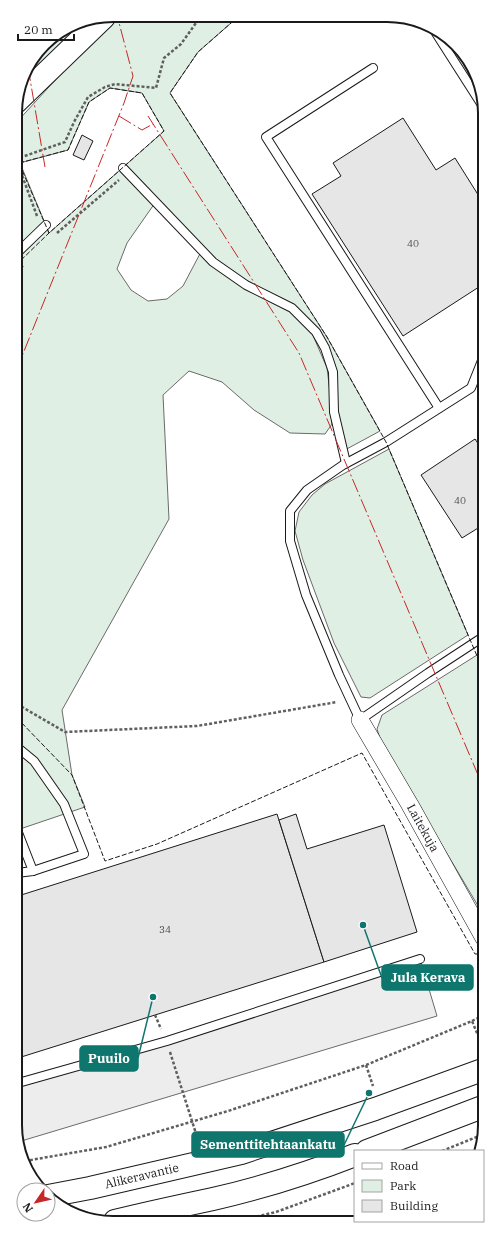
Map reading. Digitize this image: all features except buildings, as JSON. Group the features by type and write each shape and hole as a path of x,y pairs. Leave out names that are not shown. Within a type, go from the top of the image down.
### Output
{"main road":[{"path":"24,94 97,24"},
{"name":"Alikeravantie","path":"56,1194 241,1153 375,1109 478,1072"},
{"path":"370,1150 478,1109"},
{"path":"134,1216 214,1199 313,1171 354,1155"}],"street":[{"name":"Laitekuja","path":"360,720 414,812 478,927"}],"lane":[{"path":"440,40 476,96"},
{"path":"373,68 266,137 438,408"},
{"path":"126,170 213,262 246,285 292,308 316,332 325,348 333,372 334,412 346,463"},
{"path":"22,248 44,227"},
{"path":"478,369 471,388 386,442 346,463 307,490 290,511 290,541 306,595 339,675 360,720 478,640"},
{"path":"22,751 34,761 64,804 84,854 33,871 22,872"},
{"path":"22,843 33,871"},
{"path":"22,1082 167,1041 420,959"}],"path":[{"path":"22,157 65,142 88,97 105,87 115,84 156,88 164,58 181,44 197,22"},
{"path":"56,234 126,170"},
{"path":"22,174 44,227"},
{"path":"22,268 26,264"},
{"path":"22,707 65,732 197,726 351,700"},
{"path":"29,1160 106,1147 228,1111 366,1065 478,1018"},
{"path":"472,1021 478,1035"},
{"path":"167,1041 205,1161"},
{"path":"366,1065 373,1086"},
{"path":"444,1150 477,1137"},
{"path":"259,1216 276,1212 354,1183"}],"green space":[{"path":"113,22 232,22 198,52 170,93 327,337 380,431 343,451 333,373 325,348 312,333 327,368 332,424 325,434 290,433 254,410 222,382 189,371 163,395 169,519 62,710 72,775 85,807 22,828 22,168 49,233 164,131 142,93 110,88 89,102 68,150 22,162 22,116 81,52","holes":["157,200 203,248 183,286 167,299 148,301 131,290 117,269 127,243"]},
{"path":"82,28 29,79 37,63 53,45 68,34"},
{"path":"389,449 468,635 370,698 361,697 334,643 303,560 295,531 299,512 312,495 325,484"},
{"path":"477,655 478,906 382,744 377,729 382,715"}],"shaded area":[{"path":"420,959 437,1016 24,1140 22,1084"}],"fence":[{"path":"232,22 198,52 170,93 327,337 386,442 478,658"},
{"path":"22,162 68,150 89,102 110,88 142,93 164,131 49,233"},
{"path":"22,170 49,233"},
{"path":"22,259 49,233"},
{"path":"22,723 72,775 105,861 157,844 362,753 475,954 478,954"}],"power":[{"path":"22,356 124,103 133,76 119,22"},
{"path":"30,77 45,167"},
{"path":"119,116 142,130 153,124"},
{"path":"148,116 299,353 478,775"}],"place":[{"name":"Jula Kerava","path":"363,925"},
{"name":"Puuilo","path":"153,997"},
{"name":"Sementtitehtaankatu","path":"369,1093"}]}
